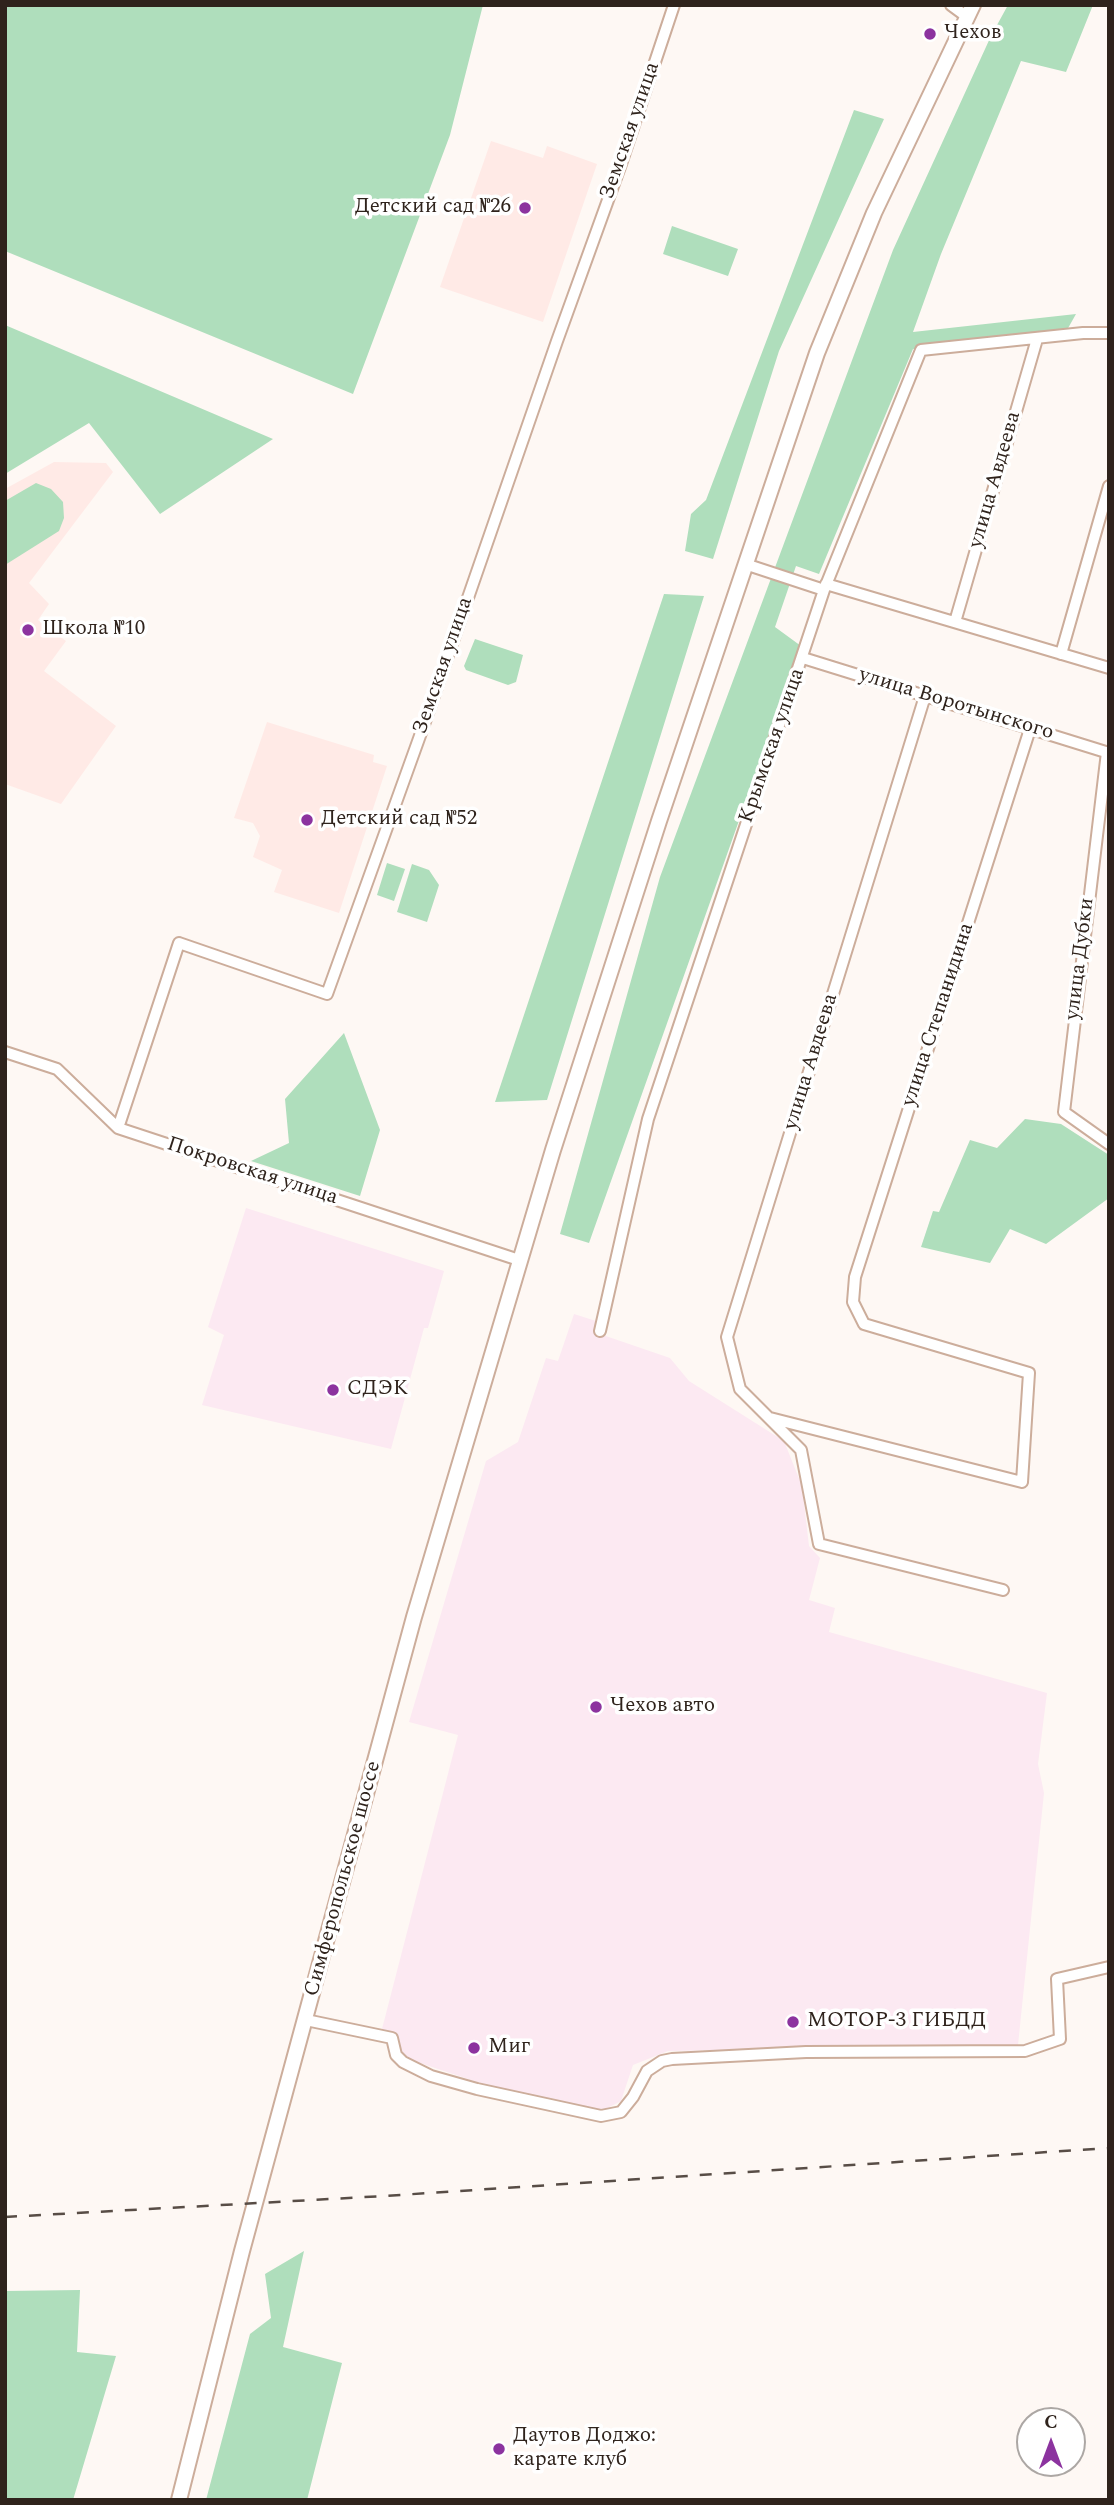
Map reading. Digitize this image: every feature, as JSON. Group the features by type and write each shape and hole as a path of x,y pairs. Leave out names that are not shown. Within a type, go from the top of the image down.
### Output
{"main road":[{"name":"Симферопольское шоссе","path":"179,2500 242,2250 414,1617 519,1260 659,821 817,353 874,213 970,10"}],"street":[{"name":"Земская улица","path":"118,1128 179,943 327,994 426,719 674,5"},
{"path":"951,5 970,10"},
{"name":"Крымская улица","path":"600,1331 648,1119 825,587 921,351 1083,333 1109,333"},
{"name":"улица Авдеева","path":"955,622 1037,339"},
{"path":"1061,654 1109,486"},
{"path":"745,564 1109,668"},
{"name":"улица Воротынского","path":"803,658 1108,753"},
{"name":"улица Авдеева","path":"925,696 727,1337 740,1389 801,1450 818,1544 1003,1590"},
{"name":"улица Степанидина","path":"770,1418 1022,1482 1029,1373 864,1324 853,1302 855,1277 1030,729"},
{"name":"улица Дубки","path":"1108,753 1064,1112 1109,1144"},
{"name":"Покровская улица","path":"5,1052 57,1069 118,1128 519,1260"},
{"path":"306,2020 392,2038 396,2055 403,2062 431,2076 477,2089 601,2116 621,2112 633,2097 647,2071 672,2059 806,2052 1025,2051 1060,2039 1057,1979 1109,1967"}],"shaded area":[{"name":"Детский сад №26","path":"491,141 543,158 547,146 597,164 543,322 440,287"},
{"name":"Школа №10","path":"54,462 106,463 113,472 29,583 49,604 38,620 66,641 44,671 116,726 61,804 5,784 5,489"},
{"name":"Детский сад №52","path":"267,722 374,755 373,762 387,766 339,913 274,892 282,870 253,857 260,836 253,823 234,818"},
{"path":"246,1208 444,1271 428,1328 424,1328 391,1449 202,1405 224,1335 208,1327"},
{"path":"574,1314 596,1321 597,1333 670,1358 689,1381 784,1441 802,1486 809,1546 820,1558 809,1600 835,1608 829,1632 1047,1693 1038,1764 1044,1793 1018,2045 668,2051 633,2065 621,2101 594,2115 474,2081 399,2056 382,2029 458,1735 409,1722 486,1461 518,1442 546,1358 558,1361"}],"green space":[{"path":"5,5 483,5 450,135 353,394 5,251"},
{"path":"1008,5 1093,5 1066,72 1021,61 941,254 913,332 1076,314 1067,330 913,349 819,574 796,566 775,627 801,646 589,1243 560,1234 660,877 893,250 991,36"},
{"path":"854,110 884,119 779,351 713,559 685,551 691,514 706,500"},
{"path":"672,226 738,249 728,276 663,254"},
{"path":"5,325 273,439 160,514 89,423 5,474"},
{"path":"36,483 51,489 63,502 64,518 59,531 5,565 5,501"},
{"path":"664,594 704,596 547,1100 495,1102"},
{"path":"475,639 523,655 516,682 508,685 466,670 464,666"},
{"path":"387,863 405,869 394,901 377,895"},
{"path":"412,864 429,870 439,885 427,922 397,912"},
{"path":"344,1033 380,1130 360,1196 251,1161 289,1143 285,1099"},
{"path":"1025,1119 1061,1124 1109,1155 1109,1198 1046,1244 1010,1229 990,1263 921,1247 933,1211 939,1212 970,1140 997,1148"},
{"path":"304,2251 283,2347 342,2363 307,2500 206,2500 250,2334 271,2318 265,2274"},
{"path":"80,2290 77,2352 116,2356 73,2500 5,2500 5,2291"}],"railway":[{"path":"5,2217 384,2196 1109,2148"}],"place":[{"name":"Чехов","path":"930,34"},
{"name":"Детский сад №26","path":"525,208"},
{"name":"Школа №10","path":"28,630"},
{"name":"Детский сад №52","path":"307,820"},
{"name":"СДЭК","path":"333,1390"},
{"name":"Чехов авто","path":"596,1707"},
{"name":"МОТОР-3 ГИБДД","path":"793,2022"},
{"name":"Миг","path":"474,2048"},
{"name":"Даутов Доджо: карате клуб","path":"499,2449"}]}
